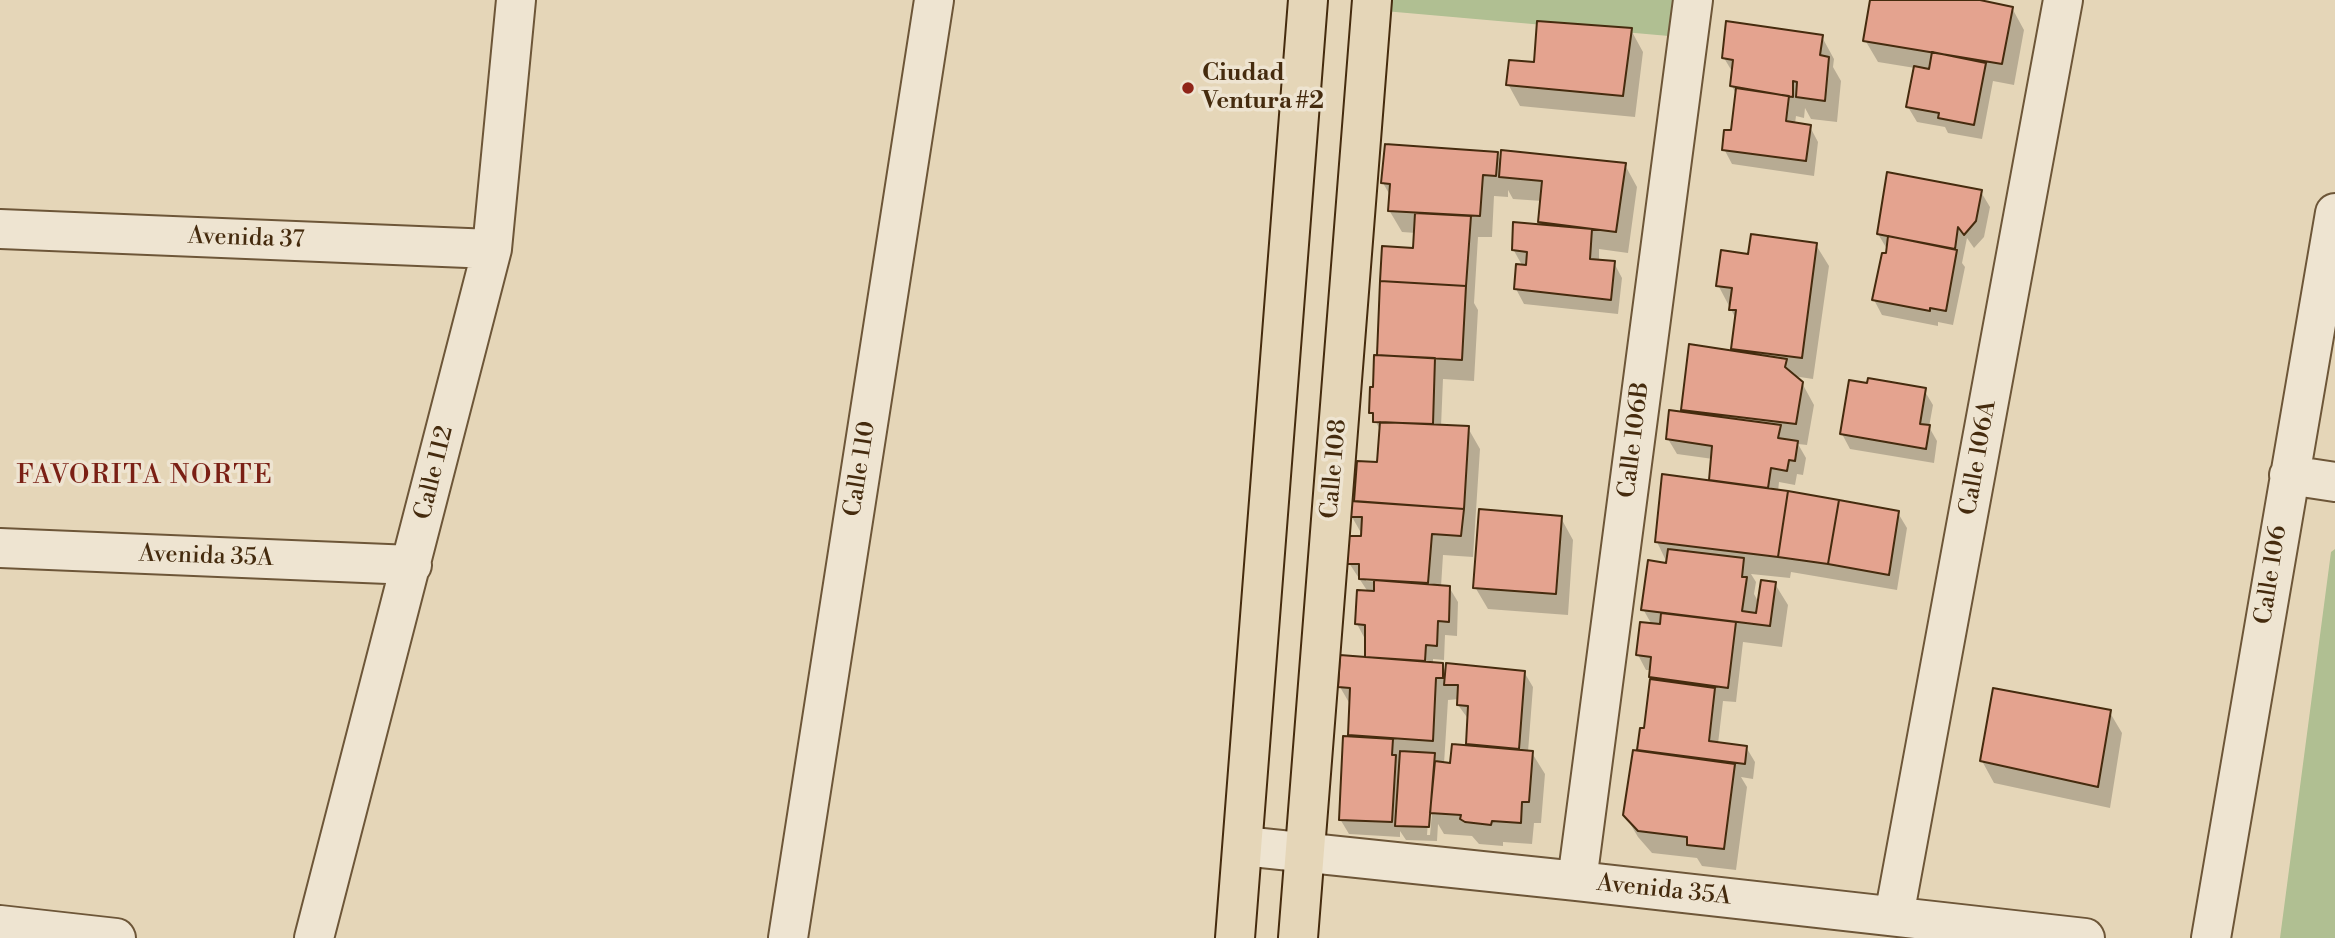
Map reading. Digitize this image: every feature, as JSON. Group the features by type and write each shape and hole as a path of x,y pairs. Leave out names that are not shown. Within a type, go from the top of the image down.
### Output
{"main road":[{"path":"1235,938 1308,0"},
{"name":"Calle 108","path":"1298,938 1372,0"}],"street":[{"name":"Calle 112","path":"314,938 492,249 516,0"},
{"name":"Calle 110","path":"788,938 934,0"},
{"name":"Calle 106B","path":"1577,881 1693,0"},
{"name":"Calle 106A","path":"1894,916 2063,0"},
{"name":"Calle 106","path":"2211,938 2335,213"},
{"name":"Avenida 37","path":"0,229 492,249"},
{"path":"2289,475 2335,482"},
{"name":"Avenida 35A","path":"0,548 412,565"},
{"name":"Avenida 35A","path":"1242,846 2085,938"},
{"path":"0,925 117,938"}],"green space":[{"path":"1373,0 1672,0 1669,36 1373,10"},
{"path":"2335,549 2335,938 2280,938 2331,552"}],"building":[{"path":"1870,0 1980,0 2013,7 2002,64 1863,41"},
{"path":"1537,21 1632,28 1623,96 1506,85 1509,60 1534,62"},
{"path":"1726,21 1823,35 1820,55 1829,57 1825,101 1796,97 1797,82 1793,81 1793,97 1730,86 1733,60 1722,58"},
{"path":"1932,52 1986,63 1974,125 1938,118 1939,113 1906,107 1914,66 1929,69"},
{"path":"1736,88 1789,96 1786,121 1811,125 1806,161 1722,150 1724,130 1731,130"},
{"path":"1385,144 1498,152 1496,176 1483,175 1480,216 1388,211 1390,184 1381,183"},
{"path":"1501,150 1626,163 1616,232 1538,222 1542,181 1499,177"},
{"path":"1887,172 1982,190 1976,221 1964,235 1958,227 1955,249 1877,234"},
{"path":"1415,213 1471,216 1466,286 1380,281 1382,246 1413,248"},
{"path":"1513,222 1592,229 1590,259 1615,261 1611,300 1514,289 1516,264 1526,265 1527,252 1512,250"},
{"path":"1751,234 1817,243 1802,358 1731,349 1736,310 1729,310 1732,288 1716,286 1721,250 1748,254"},
{"path":"1888,236 1957,250 1946,311 1930,308 1930,311 1872,300 1882,253 1886,253"},
{"path":"1380,281 1466,286 1462,360 1377,355"},
{"path":"1689,344 1787,359 1785,367 1803,382 1796,424 1681,410"},
{"path":"1374,355 1435,358 1433,424 1373,422 1373,413 1369,413"},
{"path":"1868,378 1926,388 1920,424 1930,425 1926,449 1840,434 1849,380 1867,383"},
{"path":"1669,410 1781,425 1778,438 1798,441 1795,461 1789,460 1787,471 1771,468 1768,488 1709,480 1712,446 1666,439"},
{"path":"1380,422 1469,426 1464,509 1354,501 1357,461 1377,462"},
{"path":"1662,474 1788,491 1778,557 1655,542"},
{"path":"1788,491 1839,500 1828,564 1778,557"},
{"path":"1839,500 1899,511 1889,575 1828,564"},
{"path":"1350,501 1464,509 1461,536 1432,534 1428,583 1359,579 1359,564 1347,564 1348,536 1361,536 1362,517 1350,517"},
{"path":"1479,509 1562,516 1556,594 1473,588"},
{"path":"1668,549 1744,558 1742,577 1747,577 1742,611 1756,613 1761,580 1776,582 1770,626 1641,610 1648,560 1666,563"},
{"path":"1374,580 1450,586 1449,622 1438,621 1437,646 1426,645 1425,661 1365,657 1365,625 1355,624 1357,590 1374,591"},
{"path":"1661,613 1736,622 1728,688 1649,677 1651,657 1636,655 1640,622 1660,624"},
{"path":"1340,655 1443,663 1443,678 1436,678 1433,741 1348,735 1350,688 1338,687"},
{"path":"1446,663 1525,671 1519,749 1466,744 1468,706 1457,705 1458,685 1444,685"},
{"path":"1650,679 1715,688 1709,741 1747,746 1745,764 1637,750 1640,728 1644,728"},
{"path":"1993,688 2111,710 2098,787 1980,761"},
{"path":"1343,736 1393,739 1392,755 1396,755 1392,822 1339,820"},
{"path":"1452,744 1533,751 1529,802 1522,802 1521,823 1492,821 1491,825 1465,822 1460,819 1461,815 1430,813 1435,761 1450,763"},
{"path":"1633,750 1735,764 1724,849 1687,845 1687,837 1638,831 1623,815"},
{"path":"1400,751 1435,753 1429,827 1395,826"}],"place":[{"name":"Ciudad Ventura #2","path":"1188,88"}],"district":[{"name":"FAVORITA NORTE","path":"145,477"}]}
